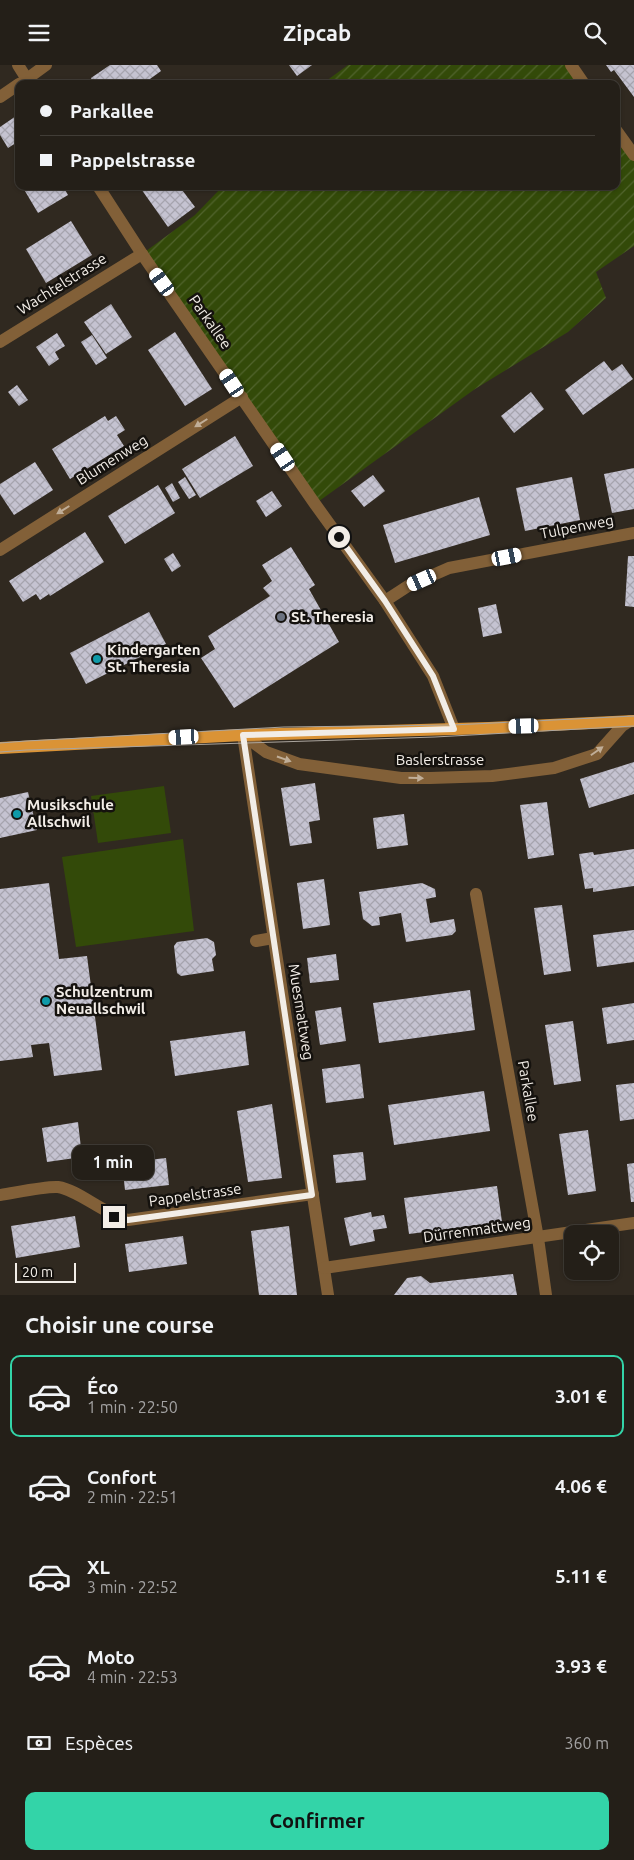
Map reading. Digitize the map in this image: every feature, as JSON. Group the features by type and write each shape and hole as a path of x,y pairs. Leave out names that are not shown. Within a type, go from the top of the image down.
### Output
{"main road":[{"name":"Baslerstrasse","path":"0,748 243,735 454,729 632,721"}],"street":[{"path":"18,65 23,80"},
{"path":"28,80 46,65"},
{"path":"570,65 581,80"},
{"path":"0,97 15,88"},
{"path":"620,135 634,155"},
{"name":"Parkallee","path":"101,190 142,254 315,504 385,601 433,676 454,729"},
{"name":"Wachtelstrasse","path":"0,342 142,254"},
{"name":"Blumenweg","path":"0,550 242,397"},
{"name":"Tulpenweg","path":"385,601 408,586 449,568 634,533"},
{"name":"Baslerstrasse","path":"243,735 266,752 299,764 402,778 453,778 492,776 554,768 597,754 622,726 632,721"},
{"name":"Muesmattweg","path":"243,735 328,1295"},
{"name":"Parkallee","path":"476,894 538,1238 546,1295"},
{"path":"256,941 273,938"},
{"name":"Pappelstrasse","path":"0,1195 56,1187 68,1190 114,1217 128,1220 312,1195"},
{"name":"Dürrenmattweg","path":"324,1268 634,1223"}],"green space":[{"path":"348,65 571,65 581,80 327,80"},
{"path":"620,136 634,155 634,246 596,272 606,298 568,332 475,389 315,504 142,254 195,215 219,190 620,190"},
{"path":"164,786 171,833 98,843 91,796"},
{"path":"183,839 194,931 76,947 62,857"}],"building":[{"path":"110,65 157,65 161,71 149,80 92,80 91,78"},
{"path":"289,65 312,65 297,76"},
{"path":"606,65 634,65 634,97 614,70 611,72"},
{"path":"15,117 15,144 8,148 0,135 0,127"},
{"path":"24,190 65,190 68,195 38,213"},
{"path":"142,190 182,190 195,207 168,227"},
{"path":"71,221 92,255 46,283 26,249"},
{"path":"111,304 132,337 106,354 84,322"},
{"path":"175,332 212,389 185,406 148,350"},
{"path":"57,333 65,346 55,352 59,359 49,366 36,347"},
{"path":"92,335 107,358 96,365 81,342"},
{"path":"604,361 612,371 622,364 633,379 583,415 565,390"},
{"path":"17,385 28,400 19,406 8,392"},
{"path":"531,392 544,409 514,433 501,416"},
{"path":"105,416 108,421 116,416 125,430 117,435 124,446 70,479 52,449"},
{"path":"235,436 253,466 200,498 182,469"},
{"path":"35,462 53,490 14,515 0,494 0,484"},
{"path":"634,468 634,509 612,513 604,474"},
{"path":"373,475 385,491 364,507 351,491"},
{"path":"185,477 196,495 189,499 178,482"},
{"path":"572,477 580,520 525,531 516,488"},
{"path":"172,483 180,498 173,502 165,488"},
{"path":"158,485 175,513 125,544 108,516"},
{"path":"272,491 282,506 266,517 256,501"},
{"path":"479,497 490,535 395,563 383,525"},
{"path":"85,532 104,562 50,596 49,594 40,600 36,594 23,602 9,581"},
{"name":"St. Theresia","path":"291,547 315,585 309,589 339,642 234,708 201,658 215,649 208,636 270,596 263,588 272,581 262,565"},
{"path":"173,553 181,566 172,572 164,559"},
{"path":"628,556 634,556 634,607 625,606"},
{"path":"496,604 502,633 483,637 478,608"},
{"path":"149,612 166,644 86,684 70,653"},
{"path":"634,762 634,794 589,808 580,779"},
{"path":"315,783 320,820 309,822 312,843 290,846 281,788"},
{"name":"Musikschule Allschwil","path":"28,792 37,830 0,838 0,798"},
{"path":"547,802 554,855 528,859 520,805"},
{"path":"404,814 408,845 377,849 373,818"},
{"path":"634,849 634,886 593,892 593,888 585,889 579,854 593,852 594,855"},
{"path":"324,879 330,925 303,929 297,883"},
{"name":"Schulzentrum Neuallschwil","path":"49,883 59,959 87,956 102,1070 54,1076 49,1043 31,1045 33,1057 0,1061 0,889"},
{"path":"422,883 435,889 436,897 426,899 430,923 454,919 456,931 452,935 406,942 401,913 379,917 380,925 372,926 363,919 359,892"},
{"path":"562,905 571,971 544,975 534,908"},
{"path":"634,930 634,962 597,967 593,935"},
{"path":"207,938 214,942 216,955 212,959 214,971 181,976 177,973 174,946 177,942"},
{"path":"336,954 339,980 310,983 307,958"},
{"path":"470,990 475,1030 379,1043 373,1003"},
{"path":"634,1003 634,1040 607,1044 602,1008"},
{"path":"341,1007 346,1041 320,1045 315,1011"},
{"path":"573,1021 581,1081 554,1085 545,1025"},
{"path":"245,1031 249,1065 175,1076 170,1041"},
{"path":"360,1064 364,1098 326,1103 322,1069"},
{"path":"634,1083 634,1119 620,1121 616,1085"},
{"path":"484,1091 490,1131 394,1145 388,1105"},
{"path":"272,1104 282,1178 248,1182 237,1111"},
{"path":"78,1122 82,1157 47,1162 42,1128"},
{"path":"588,1130 596,1191 568,1195 559,1134"},
{"path":"363,1152 366,1180 336,1183 333,1155"},
{"path":"166,1158 169,1185 125,1190 122,1163"},
{"path":"634,1163 634,1202 631,1202 627,1164"},
{"path":"497,1186 502,1222 409,1234 404,1198"},
{"path":"371,1212 372,1217 384,1215 387,1228 373,1230 375,1241 350,1246 344,1218"},
{"path":"75,1216 80,1247 16,1258 11,1226"},
{"path":"289,1226 297,1295 259,1295 251,1231"},
{"path":"183,1236 187,1264 129,1272 125,1244"},
{"path":"513,1274 517,1295 394,1295 407,1278 421,1276 430,1283"}],"tram line":[{"path":"0,743 284,727 453,725 634,716"},
{"path":"0,752 435,737 634,726"}],"place":[{"name":"St. Theresia","path":"281,617"},
{"name":"Kindergarten St. Theresia","path":"97,659"},
{"name":"Musikschule Allschwil","path":"17,814"},
{"name":"Schulzentrum Neuallschwil","path":"46,1001"}],"route":[{"path":"114,1217 128,1220 312,1195 243,735 454,729 433,676 385,601 339,537"}]}
